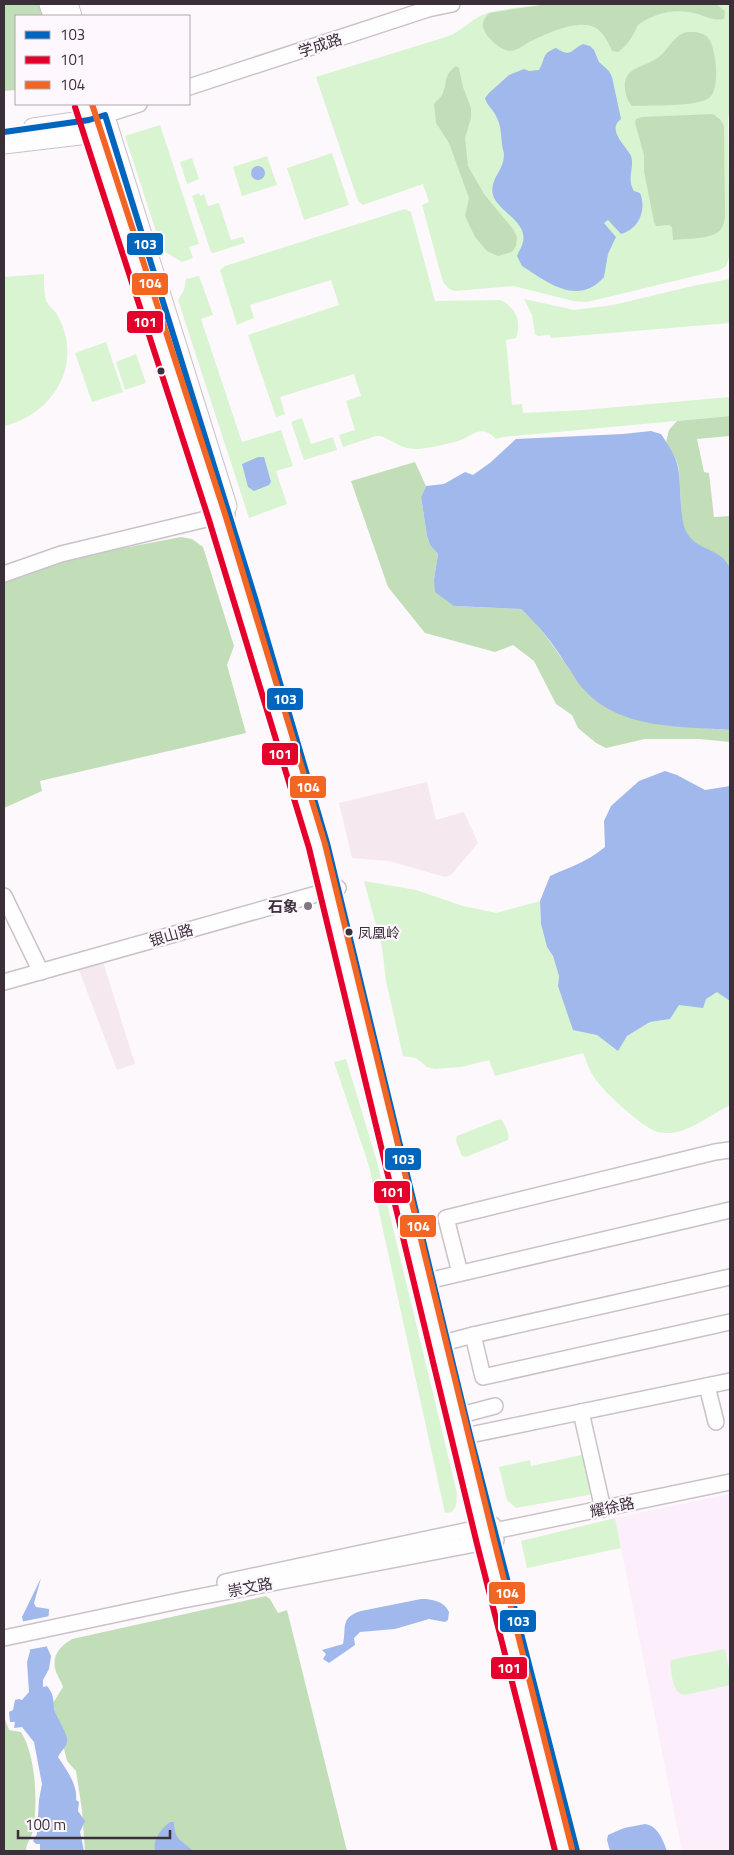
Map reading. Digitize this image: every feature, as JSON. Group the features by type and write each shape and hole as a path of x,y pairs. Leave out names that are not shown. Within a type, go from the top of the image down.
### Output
{"main road":[{"path":"4,132 97,117"},
{"path":"4,144 97,117"},
{"path":"97,117 223,515 279,717 317,846 333,890 465,1414 490,1533 576,1851"},
{"path":"333,890 490,1533 564,1851"}],"street":[{"name":"学成路","path":"190,88 419,12 452,4"},
{"path":"97,117 136,105"},
{"path":"4,574 61,554 223,515"},
{"name":"银山路","path":"4,982 333,890"},
{"path":"4,896 41,972"},
{"path":"460,1273 446,1218 696,1156 730,1150"},
{"path":"432,1280 730,1210"},
{"path":"447,1342 730,1277"},
{"path":"473,1335 483,1377 730,1322"},
{"path":"470,1435 730,1381"},
{"path":"707,1386 716,1422"},
{"path":"465,1414 496,1406"},
{"path":"581,1412 603,1509"},
{"name":"耀徐路","path":"490,1533 730,1482"},
{"name":"崇文路","path":"4,1628 490,1533"},
{"name":"崇文路","path":"4,1638 490,1533"}],"shaded area":[{"path":"427,782 436,820 464,812 478,843 451,875 445,877 389,861 352,858 339,803"},
{"path":"103,962 135,1064 117,1070 77,965"},
{"path":"730,1494 730,1851 682,1851 615,1518"}],"green space":[{"path":"4,4 39,4 44,15 15,15 15,90 4,91"},
{"path":"548,4 730,4 730,110 728,118 730,254 726,266 720,270 587,302 573,301 513,286 455,291 449,289 443,282 422,205 429,202 423,184 363,205 358,201 316,77 449,36 482,15 506,9"},
{"path":"548,4 716,4 725,11 724,19 714,19 682,11 659,14 638,25 628,43 618,52 612,51 600,31 587,25 571,26 553,31 510,51 498,46 484,30 483,22 489,13"},
{"path":"688,32 705,35 712,44 716,69 713,94 703,101 694,103 632,106 625,91 627,76 636,68 659,57 675,39"},
{"path":"456,66 459,68 463,87 471,108 471,118 465,138 468,166 484,194 513,229 517,237 516,246 512,252 498,256 487,251 475,237 465,216 469,198 449,143 436,123 434,104 444,91 449,73"},
{"path":"713,114 721,120 724,126 725,217 723,225 713,235 673,240 672,227 669,225 656,226 654,222 644,171 644,155 635,123 636,119 642,117"},
{"path":"160,125 199,244 189,247 193,258 182,262 162,250 125,136"},
{"path":"332,153 349,205 304,220 287,168"},
{"path":"267,156 277,185 242,196 233,167"},
{"path":"192,158 199,179 187,184 180,162"},
{"path":"199,193 200,196 204,194 208,206 219,203 231,240 243,237 245,243 211,252 192,196"},
{"path":"405,209 411,212 435,301 501,300 514,311 518,321 518,332 516,338 506,340 512,405 522,404 523,413 583,410 730,397 730,416 496,439 483,431 461,440 418,449 406,448 381,436 376,436 343,447 339,435 355,430 346,401 361,396 354,374 280,397 285,414 276,417 248,335 339,305 331,280 250,305 254,318 237,325 220,270 225,266"},
{"path":"44,274 46,301 56,313 64,330 67,363 63,378 46,403 19,421 4,426 4,277"},
{"path":"199,276 213,315 201,319 242,442 281,430 293,466 276,471 287,504 249,518 178,300 184,290 186,279"},
{"path":"730,279 730,323 551,338 550,335 538,336 535,334 532,315 524,299 574,310 613,305"},
{"path":"106,342 123,392 92,402 75,353"},
{"path":"136,354 146,383 125,390 116,362"},
{"path":"730,416 730,436 697,439 704,472 709,473 714,517 730,516 730,568 722,557 698,545 688,536 681,512 678,466 666,442 669,430 677,421"},
{"path":"302,418 311,444 333,437 337,450 304,460 291,422"},
{"path":"415,462 426,486 421,497 427,536 430,545 438,554 434,579 454,606 521,609 533,620 548,639 585,691 608,708 665,725 730,730 730,742 699,739 645,739 606,748 596,743 578,728 572,715 556,704 534,661 513,645 495,652 425,633 388,587 351,481"},
{"path":"181,537 192,539 203,547 234,646 227,665 246,733 40,781 42,791 4,808 4,580 66,559"},
{"path":"364,881 416,890 463,906 496,913 540,901 541,924 547,947 553,956 559,976 558,986 597,1035 618,1050 627,1036 650,1022 670,1019 692,968 730,1001 730,1105 679,1132 661,1133 640,1122 611,1097 596,1081 583,1053 495,1076 489,1060 461,1067 435,1069 427,1067 416,1058 403,1056 386,981 382,947"},
{"path":"346,1059 377,1162 457,1493 456,1506 452,1512 445,1513 369,1166 334,1062"},
{"path":"500,1119 507,1129 508,1140 466,1157 462,1156 456,1141 457,1136"},
{"path":"586,1454 594,1494 516,1508 507,1500 499,1467 530,1460 531,1466"},
{"path":"615,1518 621,1548 527,1568 521,1541"},
{"path":"266,1596 270,1599 278,1613 287,1610 347,1851 85,1851 82,1810 76,1771 67,1761 53,1703 63,1687 56,1672 55,1657 57,1652 72,1639"},
{"path":"725,1649 730,1685 685,1695 677,1691 672,1678 671,1660"},
{"path":"4,1717 9,1730 21,1732 33,1766 35,1819 26,1851 4,1851"}],"water":[{"path":"583,44 590,46 594,50 599,62 609,71 612,77 621,119 617,123 616,133 631,156 631,182 634,191 640,193 643,206 637,223 627,232 621,234 608,220 604,223 616,237 608,254 604,277 594,286 584,290 573,291 563,289 542,279 522,266 517,256 524,237 522,230 500,206 493,195 493,184 502,166 504,154 498,121 485,98 509,75 524,69 529,71 539,70 546,54 551,50 556,48 568,53"},
{"path":"258,166 263,168 265,173 263,178 258,180 253,178 251,173 253,168"},
{"path":"651,431 661,434 677,463 683,522 689,536 699,545 722,557 730,568 730,730 653,724 616,713 600,704 585,691 550,641 521,609 454,606 435,592 434,579 438,554 430,545 427,536 421,497 426,486 444,484 465,472 473,475 491,462 516,439"},
{"path":"258,457 264,457 271,482 269,485 254,491 248,487 242,464"},
{"path":"665,771 677,775 705,790 730,786 730,1001 717,992 706,999 703,1008 679,1005 670,1019 650,1022 627,1036 618,1051 597,1035 573,1030 558,986 559,976 553,956 547,947 541,924 540,901 550,876 585,861 605,847 604,821 611,806 639,781"},
{"path":"41,1578 34,1603 36,1607 49,1609 47,1647 51,1656 49,1669 43,1680 43,1687 47,1686 52,1694 55,1712 66,1736 67,1742 58,1757 73,1783 76,1800 79,1802 78,1811 85,1821 80,1832 84,1851 40,1851 40,1844 36,1844 33,1841 37,1834 42,1784 34,1742 22,1727 14,1728 15,1722 10,1722 9,1712 13,1710 15,1700 22,1700 29,1692 27,1662 30,1651 22,1617"},
{"path":"421,1599 433,1600 444,1605 449,1612 448,1620 445,1622 429,1619 395,1629 360,1632 354,1638 355,1645 329,1663 323,1659 326,1654 322,1650 343,1644 345,1624 349,1617 361,1611"},
{"path":"170,1822 174,1822 175,1833 179,1839 193,1851 155,1851 158,1835"},
{"path":"645,1824 650,1825 657,1831 667,1851 610,1851 607,1840 608,1835 624,1828"}],"pier":[{"path":"50,1616 49,1646 27,1650 20,1622"}],"transit line":[{"name":"104","path":"92,105 225,514 325,844 494,1540 572,1849"},
{"name":"101","path":"75,107 209,520 309,848 477,1544 555,1851"},
{"name":"103","path":"4,132 89,120 105,115 255,598 327,843 470,1435 577,1851"}],"place":[{"name":"石象","path":"308,906"},
{"name":"凤凰岭","path":"349,932"}]}
